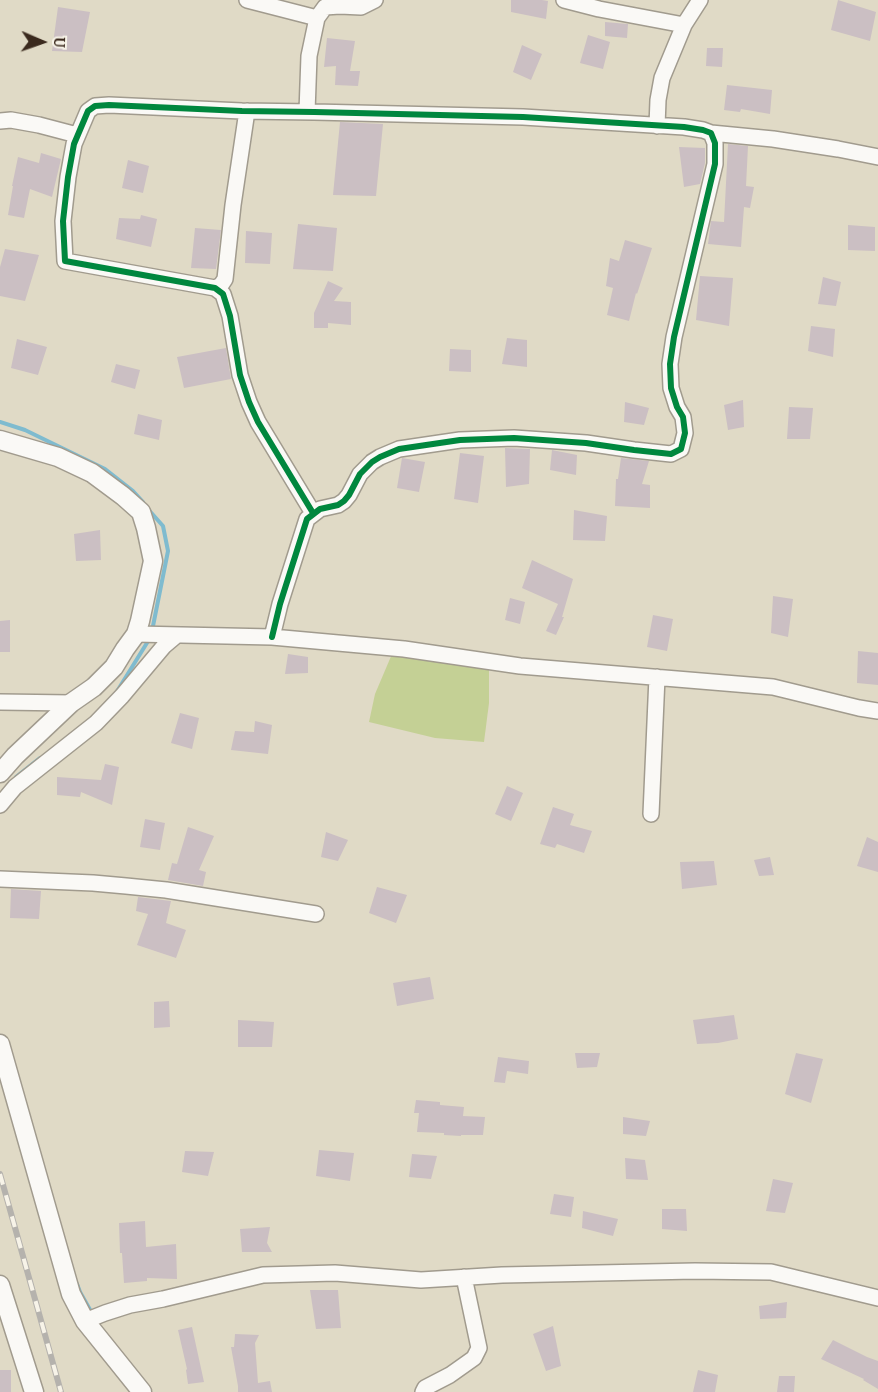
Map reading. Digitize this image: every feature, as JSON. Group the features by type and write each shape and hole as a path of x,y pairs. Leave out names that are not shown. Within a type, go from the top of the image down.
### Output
{"street":[{"path":"247,0 317,18"},
{"path":"307,112 309,56 317,18 326,7 361,7 375,0"},
{"path":"564,0 684,25"},
{"path":"657,126 662,78 684,25 700,0"},
{"path":"314,513 258,422 249,402 240,375 230,316 223,294 215,288 65,261 63,221 68,177 74,144 87,111 95,106 109,105 247,111 523,117 704,130 711,134 773,139 878,157"},
{"path":"215,288 225,279 247,111"},
{"path":"0,121 11,120 39,125 77,135"},
{"path":"272,637 307,519 320,509 338,505 344,501 365,469 380,457 399,449 460,440 514,438 586,443 671,454 681,449 684,433 683,417 670,388 670,364 674,337 715,164 715,143 711,134"},
{"path":"0,440 58,457 92,472 141,512 153,561 140,621 141,634"},
{"path":"0,773 71,703 94,687 114,667 124,649 141,634 272,637 404,649 520,666 772,687 878,711"},
{"path":"0,806 15,787 96,723 122,696 172,635"},
{"path":"651,814 657,677"},
{"path":"0,702 71,703"},
{"path":"0,879 93,883 166,890 316,914"},
{"path":"0,1044 71,1294 86,1321 142,1392"},
{"path":"86,1321 105,1312 129,1305 263,1275 335,1274 421,1280 502,1275 695,1271 771,1272 878,1298"},
{"path":"423,1392 425,1388 450,1375 474,1358 479,1348 464,1277"},
{"path":"0,1285 34,1392"}],"green space":[{"path":"392,654 489,665 489,703 484,742 435,738 369,722 375,694"}],"building":[{"path":"511,0 548,1 546,19 511,12"},
{"path":"838,0 876,12 870,41 831,30"},
{"path":"58,7 90,12 82,52 52,51"},
{"path":"605,22 628,24 627,38 605,36"},
{"path":"588,35 610,42 603,69 580,63"},
{"path":"327,38 355,41 350,71 360,71 358,86 335,85 336,66 324,67"},
{"path":"522,45 542,54 531,80 513,72"},
{"path":"707,48 723,48 722,67 706,66"},
{"path":"727,85 772,90 770,114 741,109 740,112 724,110"},
{"path":"340,122 383,124 376,196 333,195"},
{"path":"728,144 748,146 746,186 754,187 750,208 744,207 741,247 708,244 711,221 724,222"},
{"path":"679,147 705,148 705,163 700,184 684,187"},
{"path":"41,153 61,159 52,197 30,189 24,218 8,215 18,157 39,163"},
{"path":"128,160 149,166 143,193 122,188"},
{"path":"141,215 157,219 151,247 116,239 119,218 140,219"},
{"path":"298,224 337,228 333,271 293,269"},
{"path":"848,225 875,227 875,251 848,250"},
{"path":"195,228 221,230 216,269 191,268"},
{"path":"246,231 272,233 270,264 245,263"},
{"path":"625,240 652,248 629,321 607,315 613,288 606,286 610,258 619,261"},
{"path":"5,249 39,255 25,301 0,296 0,267"},
{"path":"700,276 733,278 729,326 696,320"},
{"path":"823,277 841,282 836,306 818,304"},
{"path":"328,281 343,288 334,301 351,302 351,325 328,323 328,328 314,328 314,313"},
{"path":"811,326 835,329 833,357 808,351"},
{"path":"507,338 527,340 527,367 502,364"},
{"path":"17,339 47,347 38,375 11,368"},
{"path":"226,348 231,379 184,388 177,357"},
{"path":"450,349 471,350 471,372 449,371"},
{"path":"116,364 140,370 135,389 111,382"},
{"path":"743,400 744,427 728,430 724,405"},
{"path":"625,402 649,408 644,425 624,422"},
{"path":"789,407 813,408 810,439 787,439"},
{"path":"138,414 162,420 159,440 134,434"},
{"path":"505,448 530,449 529,484 506,487"},
{"path":"552,450 577,455 576,475 550,470"},
{"path":"460,453 484,456 478,503 454,499"},
{"path":"402,458 425,462 419,492 397,488"},
{"path":"621,458 649,461 642,484 650,485 650,508 615,506 616,479 618,479"},
{"path":"574,510 607,516 605,541 573,540"},
{"path":"100,530 101,560 76,561 74,534"},
{"path":"532,560 573,579 562,617 564,617 556,635 546,631 558,604 522,588"},
{"path":"773,596 793,599 788,637 771,633"},
{"path":"510,598 525,602 520,624 505,620"},
{"path":"653,615 673,619 667,651 647,647"},
{"path":"10,620 10,652 0,652 0,621"},
{"path":"858,651 878,653 878,685 857,683"},
{"path":"288,654 308,657 308,673 285,674"},
{"path":"180,713 199,718 192,749 171,743"},
{"path":"255,721 272,725 268,754 231,750 235,731 254,732"},
{"path":"105,764 119,767 112,805 81,792 80,797 57,795 57,777 101,780"},
{"path":"507,786 523,793 511,821 495,814"},
{"path":"553,807 574,814 570,825 592,831 584,853 557,844 555,848 540,844"},
{"path":"145,819 165,823 160,850 140,847"},
{"path":"188,827 214,836 199,870 206,872 203,886 168,880 172,863 177,864"},
{"path":"326,832 348,840 338,861 321,857"},
{"path":"867,837 878,842 878,872 857,866"},
{"path":"770,857 774,875 759,876 754,860"},
{"path":"714,861 717,885 682,889 680,862"},
{"path":"377,887 407,895 396,923 369,913"},
{"path":"11,889 41,891 39,919 10,918"},
{"path":"138,897 171,901 166,923 186,930 176,958 137,945 148,914 136,911"},
{"path":"430,977 434,999 397,1006 393,983"},
{"path":"169,1001 170,1027 154,1028 154,1002"},
{"path":"734,1015 738,1039 697,1044 693,1020"},
{"path":"238,1020 274,1022 272,1047 238,1047"},
{"path":"575,1053 600,1053 597,1067 577,1068"},
{"path":"796,1053 823,1059 811,1103 785,1094"},
{"path":"498,1057 529,1061 528,1074 507,1071 505,1083 494,1082"},
{"path":"416,1100 464,1107 463,1116 485,1117 483,1135 461,1136 417,1132 419,1113 414,1113"},
{"path":"623,1117 650,1121 646,1136 623,1134"},
{"path":"319,1150 354,1153 350,1181 316,1176"},
{"path":"185,1151 214,1152 208,1176 182,1172"},
{"path":"412,1154 437,1156 431,1179 409,1177"},
{"path":"625,1158 645,1160 648,1180 626,1179"},
{"path":"773,1179 793,1183 785,1213 766,1211"},
{"path":"554,1194 574,1197 571,1217 550,1214"},
{"path":"662,1209 686,1209 687,1231 662,1229"},
{"path":"583,1211 618,1219 613,1236 582,1228"},
{"path":"145,1221 146,1247 176,1244 177,1279 147,1278 147,1281 124,1283 119,1223"},
{"path":"270,1227 267,1243 272,1252 242,1252 240,1229"},
{"path":"310,1290 338,1290 341,1328 316,1329"},
{"path":"787,1302 786,1318 760,1319 759,1306"},
{"path":"553,1326 561,1366 546,1371 533,1334"},
{"path":"192,1327 204,1382 188,1384 178,1330"},
{"path":"235,1334 259,1335 255,1343 258,1383 270,1381 272,1392 238,1392 231,1347 234,1347"},
{"path":"833,1340 878,1361 878,1389 864,1379 821,1359"},
{"path":"0,1370 11,1370 11,1392 0,1392"},
{"path":"698,1370 718,1375 715,1392 693,1392"},
{"path":"779,1376 795,1376 794,1392 777,1392"}],"waterway":[{"path":"0,422 25,430 105,469 143,502"},
{"path":"147,508 163,526 168,551 152,631"},
{"path":"116,693 150,638"},
{"path":"16,777 40,758"},
{"path":"77,1284 93,1315"}],"railway":[{"path":"0,1174 61,1392"}],"cycle path":[{"path":"272,637 307,519 320,509 338,505 344,501 360,474 380,457 399,449 460,440 514,438 586,443 671,454 681,449 685,433 683,417 671,388 670,364 674,337 715,164 715,143 711,133 684,127 523,117 242,111 109,105 95,106 88,111 74,144 68,177 63,221 65,261 215,288 223,294 230,316 240,375 249,402 258,422 313,513"}]}
